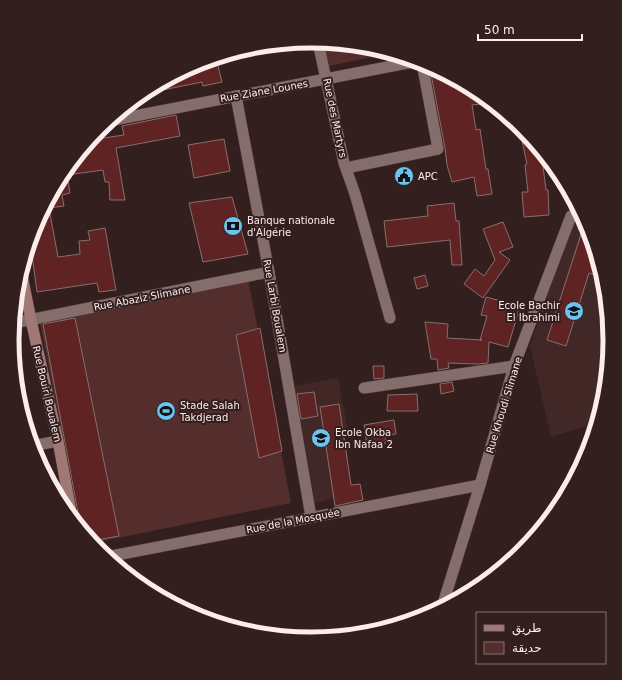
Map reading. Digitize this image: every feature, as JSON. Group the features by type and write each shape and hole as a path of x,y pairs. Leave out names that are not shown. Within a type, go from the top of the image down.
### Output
{"main road":[{"name":"Rue Bouiri Boualem","path":"24,286 58,441 70,504"}],"street":[{"name":"Rue des Martyrs","path":"320,48 346,168 355,194 390,318"},
{"name":"Rue Ziane Lounes","path":"121,118 327,80 404,63"},
{"path":"346,168 438,149 423,70"},
{"name":"Rue Larbi Boualem","path":"236,96 269,272 311,517"},
{"name":"Rue Khoudi Slimane","path":"444,600 480,485 514,366 571,216 575,215"},
{"name":"Rue Abaziz Slimane","path":"20,322 269,272"},
{"path":"364,388 514,366"},
{"path":"38,445 58,441"},
{"name":"Rue de la Mosquée","path":"114,555 480,485"}],"shaded area":[{"name":"Ecole Bachir El Ibrahimi","path":"576,218 588,246 601,302 603,340 601,378 591,425 551,437 530,346 572,219"},
{"name":"Ecole Okba Ibn Nafaa 2","path":"338,378 349,436 328,441 336,498 315,503 294,386"}],"green space":[{"path":"320,48 349,50 377,56 324,67"},
{"name":"Stade Salah Takdjerad","path":"248,279 291,503 100,542 80,519 39,319"}],"building":[{"path":"217,63 222,82 203,86 202,82 159,91 182,78"},
{"path":"431,74 457,87 483,104 472,105 476,130 480,129 486,169 488,169 492,194 477,196 474,177 452,182 447,165"},
{"path":"176,115 180,136 116,148 125,200 110,200 109,182 105,182 103,170 70,175 91,147 100,139 124,135 122,126"},
{"path":"522,138 531,147 546,166 543,166 546,190 548,190 549,215 524,217 522,192 528,192 525,165 527,164"},
{"path":"224,139 230,171 194,178 188,145"},
{"path":"68,179 70,193 62,195 64,206 51,208"},
{"path":"232,197 248,254 203,262 189,203"},
{"path":"454,203 456,221 459,221 462,265 452,265 450,240 387,247 384,221 428,216 427,206"},
{"path":"49,210 58,257 80,254 79,241 90,240 88,231 105,228 116,290 99,292 97,283 37,292 32,254"},
{"path":"503,222 513,247 499,252 510,260 483,298 464,284 475,269 484,276 495,260 483,229"},
{"path":"582,231 588,246 595,274 589,273 566,346 547,340"},
{"path":"425,275 428,286 417,289 414,278"},
{"path":"486,297 520,306 508,347 489,342 488,363 448,363 449,368 438,370 437,359 431,359 425,322 448,324 447,338 480,340 487,316 481,315"},
{"path":"75,318 119,536 98,540 79,518 43,324"},
{"path":"260,328 282,451 259,458 236,335"},
{"path":"373,366 384,366 384,378 374,379"},
{"path":"452,382 454,391 441,394 440,384"},
{"path":"314,392 318,416 301,419 297,394"},
{"path":"417,394 418,411 387,411 388,395"},
{"path":"339,404 351,485 360,484 363,500 335,506 320,407"},
{"path":"394,420 396,434 385,436 386,443 367,446 364,425"}],"place":[{"name":"APC","path":"404,176"},
{"name":"Banque nationale d'Algérie","path":"233,226"},
{"name":"Ecole Bachir El Ibrahimi","path":"574,311"},
{"name":"Stade Salah Takdjerad","path":"166,411"},
{"name":"Ecole Okba Ibn Nafaa 2","path":"321,438"}]}
